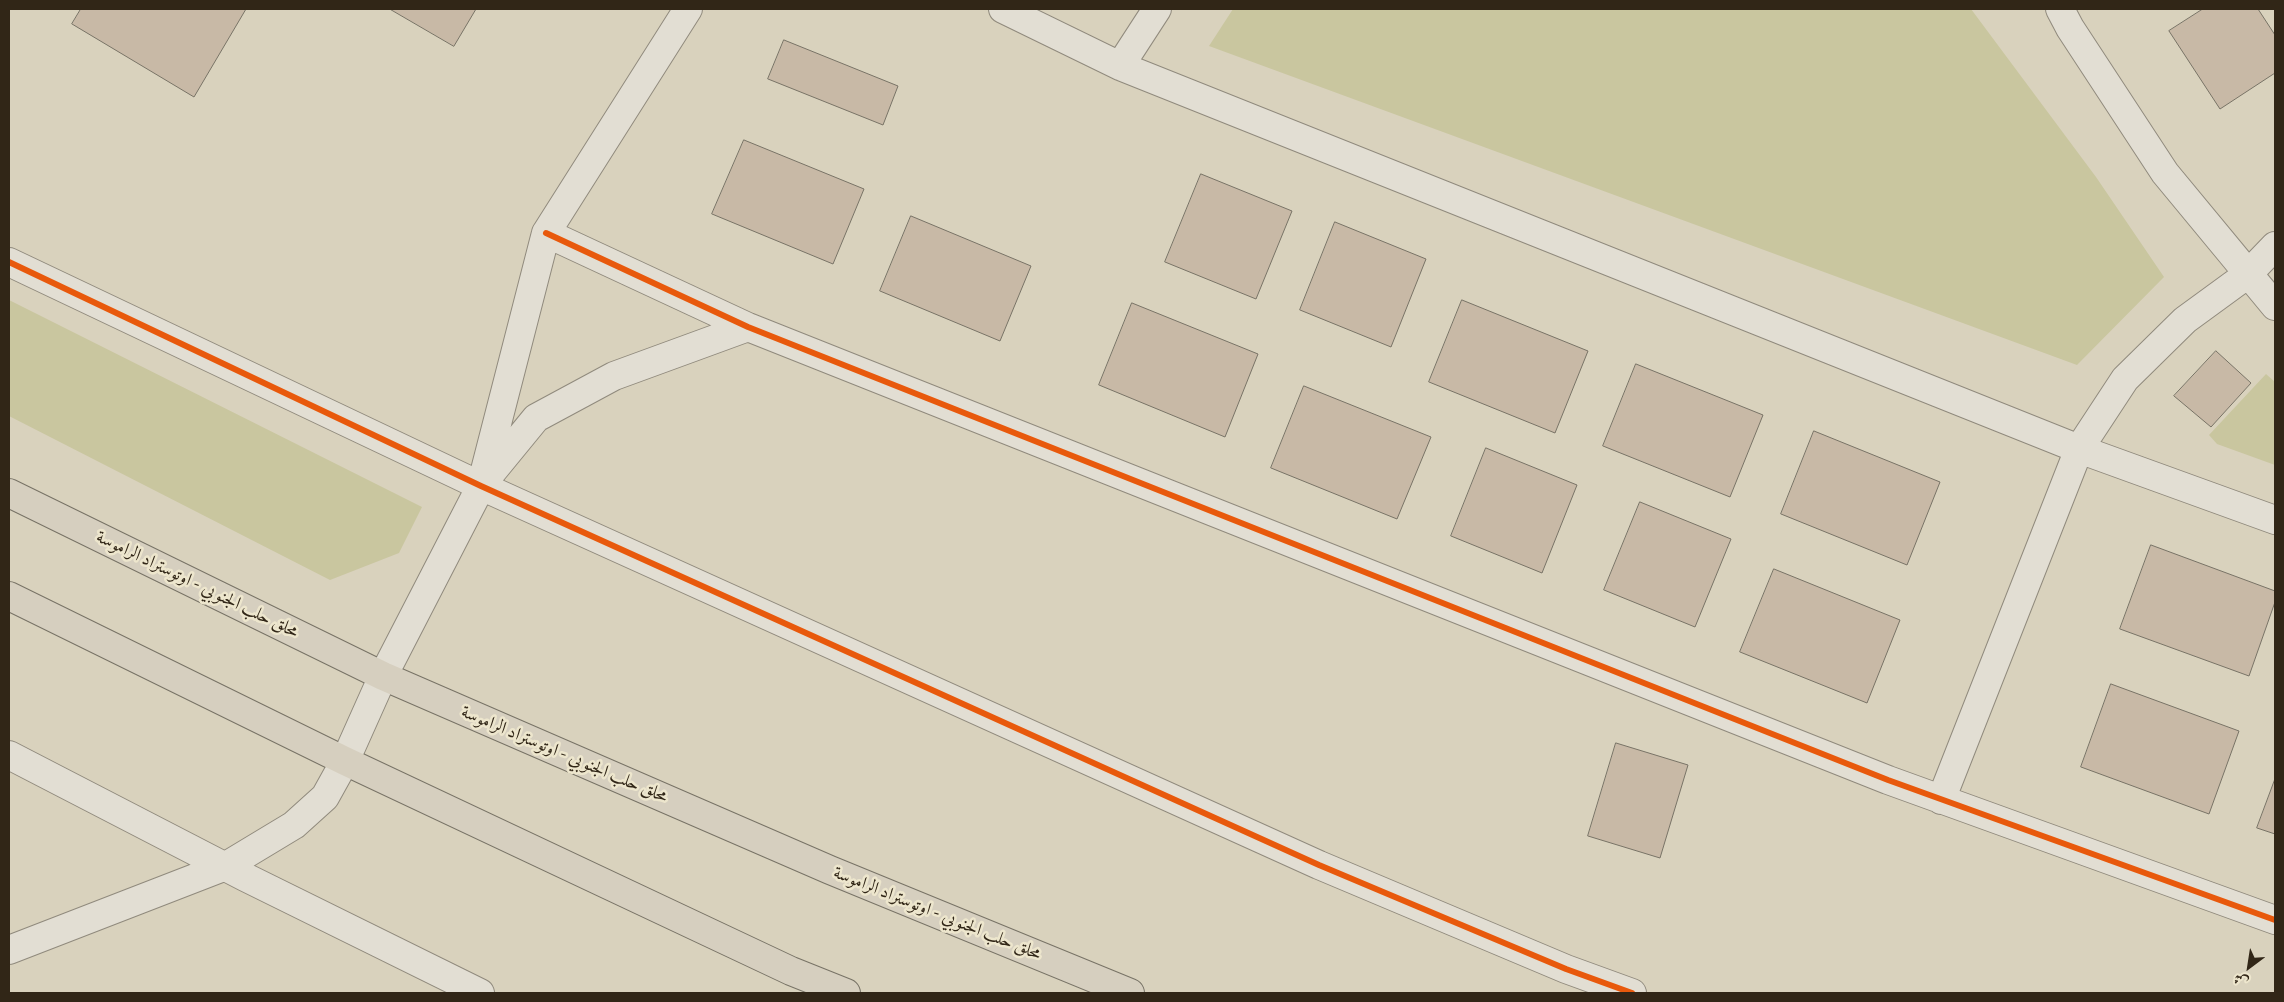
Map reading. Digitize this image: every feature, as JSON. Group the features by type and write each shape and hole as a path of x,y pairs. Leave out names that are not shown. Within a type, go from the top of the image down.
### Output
{"highway":[{"name":"محلق حلب الجنوبي - اوتوستراد الراموسة","path":"9,493 383,676 830,870 1130,993"},
{"path":"9,596 345,761 791,972 846,993"}],"street":[{"path":"481,486 546,233 688,9"},
{"path":"1003,9 1120,66 2080,449 2275,520"},
{"path":"1120,66 1156,9"},
{"path":"2060,9 2070,28 2165,173 2275,306"},
{"path":"546,233 748,327 1941,800 2275,920"},
{"path":"1941,800 2080,449 2125,379 2185,320 2248,274 2275,246"},
{"path":"9,262 481,486 1319,865 1566,969 1632,993"},
{"path":"9,950 226,866 294,825 326,797 345,761 383,676 481,486 536,418 614,376 748,327"},
{"path":"9,755 480,993"}],"shaded area":[{"path":"1233,9 1971,9 2096,177 2164,277 2077,365 1209,46"},
{"path":"9,300 422,507 399,553 330,580 9,416"},
{"path":"2266,374 2275,382 2275,465 2217,444 2209,435"}],"building":[{"path":"81,9 246,9 194,97 72,24"},
{"path":"390,9 476,9 454,46"},
{"path":"2203,9 2258,9 2275,35 2275,73 2220,109 2169,31"},
{"path":"784,40 898,86 883,125 768,79"},
{"path":"744,140 864,189 833,264 712,214"},
{"path":"1201,174 1292,211 1256,299 1165,262"},
{"path":"911,216 1031,266 1000,341 880,291"},
{"path":"1335,222 1426,259 1391,347 1300,310"},
{"path":"1462,300 1588,351 1555,433 1429,382"},
{"path":"1132,303 1258,354 1225,437 1099,385"},
{"path":"2216,351 2251,383 2211,427 2174,396"},
{"path":"1636,364 1763,415 1730,497 1603,446"},
{"path":"1304,386 1431,437 1397,519 1271,468"},
{"path":"1814,431 1940,482 1907,565 1781,514"},
{"path":"1486,448 1577,485 1542,573 1451,536"},
{"path":"1640,502 1731,539 1695,627 1604,590"},
{"path":"2151,545 2275,591 2275,602 2249,676 2120,629"},
{"path":"1774,569 1900,620 1867,703 1740,652"},
{"path":"2111,684 2239,731 2209,814 2081,767"},
{"path":"1616,743 1688,765 1660,858 1588,836"},
{"path":"2275,779 2275,834 2257,828"}],"cycle path":[{"path":"546,233 748,327 1888,780 2275,920"},
{"path":"9,262 481,486 1319,865 1566,969 1632,993"}]}
